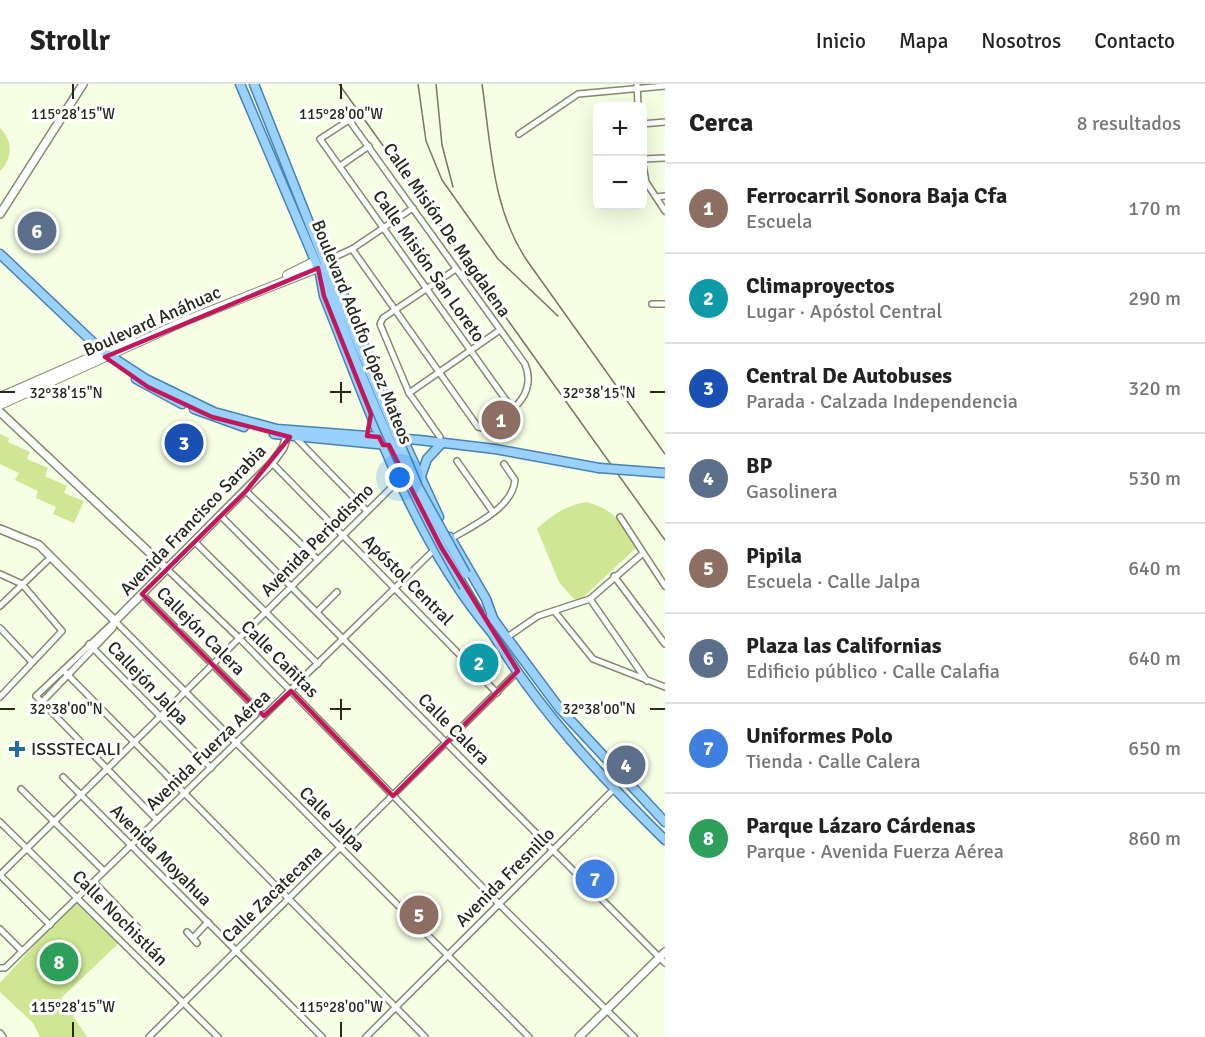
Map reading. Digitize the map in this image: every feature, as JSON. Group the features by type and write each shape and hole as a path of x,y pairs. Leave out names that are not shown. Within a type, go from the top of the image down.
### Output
{"main road":[{"name":"Boulevard Adolfo López Mateos","path":"240,84 418,487 466,574 506,638 578,731 665,822"},
{"name":"Boulevard Adolfo López Mateos","path":"254,84 321,267"},
{"path":"0,254 104,353 148,387 212,417 291,437 430,443 441,440 599,468 665,473"},
{"name":"Boulevard Anáhuac","path":"0,397 321,267"},
{"path":"321,267 321,290 381,441 399,480 435,549 470,608 492,633"},
{"path":"321,267 341,289 420,479 451,539 483,593 494,621"},
{"name":"Boulevard Adolfo López Mateos","path":"336,302 390,446 423,513 492,633 564,732 614,789 665,840"},
{"name":"Boulevard Anáhuac","path":"0,405 104,353"},
{"path":"104,353 146,379 214,412 277,429 363,440 387,454"},
{"path":"363,440 371,414"},
{"path":"396,424 419,440 430,443"},
{"path":"404,442 419,440"},
{"path":"420,479 428,459 441,440"}],"street":[{"path":"0,214 84,84"},
{"path":"637,86 638,102"},
{"path":"519,134 575,95 637,86 665,86"},
{"name":"Calle Misión San Loreto","path":"349,120 320,139 513,410"},
{"name":"Calle Misión De Magdalena","path":"349,120 527,368 528,378 522,402 513,410"},
{"path":"647,124 665,122"},
{"path":"340,166 369,146"},
{"path":"647,159 665,158"},
{"path":"647,182 665,211"},
{"path":"656,197 665,196"},
{"path":"321,267 413,208"},
{"path":"352,249 476,424 481,429 487,429 513,410"},
{"path":"441,440 409,393 381,326 383,318 456,268"},
{"path":"651,304 665,303"},
{"path":"409,393 500,330"},
{"name":"Calle Cañitas","path":"0,412 240,639 499,904 634,1037"},
{"path":"291,437 367,511"},
{"name":"Avenida Francisco Sarabia","path":"92,646 36,696 42,702 115,621 246,491 272,463 291,437"},
{"path":"458,461 493,512"},
{"name":"Apóstol Central","path":"272,463 342,536 395,586 497,693"},
{"path":"451,539 493,512 504,502 514,487 513,476 504,464"},
{"name":"Avenida Periodismo","path":"0,875 215,665 399,480"},
{"path":"246,491 318,560"},
{"name":"Calle Calera","path":"221,516 663,958"},
{"path":"620,516 642,554 665,586"},
{"path":"0,529 39,545 115,621"},
{"path":"195,542 318,664"},
{"name":"Avenida Fuerza Aérea","path":"0,968 5,968 50,925 435,549"},
{"path":"506,638 538,616 590,599 642,554"},
{"path":"0,606 51,556"},
{"path":"0,574 22,584 62,631 0,697"},
{"path":"614,576 665,644"},
{"path":"317,612 337,592"},
{"name":"Callejón Calera","path":"142,594 264,716"},
{"path":"590,599 647,681"},
{"path":"555,612 593,659 665,687"},
{"name":"Calle Jalpa","path":"115,621 529,1037"},
{"path":"0,628 32,662"},
{"name":"Callejón Jalpa","path":"92,646 212,768"},
{"path":"63,670 425,1037"},
{"name":"Calle Zacatecana","path":"149,1037 518,671"},
{"path":"42,702 157,820"},
{"name":"Avenida Moyahua","path":"63,777 322,1037"},
{"path":"21,789 104,872"},
{"name":"Avenida Fresnillo","path":"366,1037 614,789"},
{"name":"Calle Nochistlán","path":"0,822 218,1037"},
{"path":"0,875 50,925"},
{"path":"94,882 139,929"},
{"path":"187,932 195,941 208,922"},
{"path":"0,929 22,951"},
{"path":"579,1037 663,958"},
{"path":"155,1030 162,1037"},
{"path":"0,1033 3,1037"}],"highlighted area":[{"path":"318,268 324,296 371,414 367,436 379,437 383,445 389,445 441,547 518,671 393,796 291,691 264,716 142,594 246,491 290,437 212,417 148,387 105,357"}],"green space":[{"path":"0,128 7,138 10,150 7,161 0,171"},
{"path":"0,434 9,438 8,442 30,452 27,459 48,468 45,476 67,486 64,493 84,501 74,523 53,514 56,507 36,498 38,491 15,480 19,473 0,464"},
{"path":"586,502 604,509 617,518 637,547 580,600 574,599 559,582 537,529 560,511"},
{"path":"77,898 121,941 61,998 87,1037 40,1037 33,1023 0,992 0,983"}],"railway":[{"path":"339,84 665,540"},
{"path":"418,84 426,141 442,180 498,259 558,316"},
{"path":"436,84 442,145 453,187"},
{"path":"482,84 495,176 500,199 516,242 665,454"}],"place":[{"name":"Plaza las Californias","path":"37,231"},
{"name":"Ferrocarril Sonora Baja Cfa","path":"501,420"},
{"name":"Central De Autobuses","path":"184,443"},
{"name":"Climaproyectos","path":"479,663"},
{"name":"ISSSTECALI","path":"17,749"},
{"name":"BP","path":"626,765"},
{"name":"Uniformes Polo","path":"595,879"},
{"name":"Pipila","path":"419,915"},
{"name":"Parque Lázaro Cárdenas","path":"59,962"}]}
